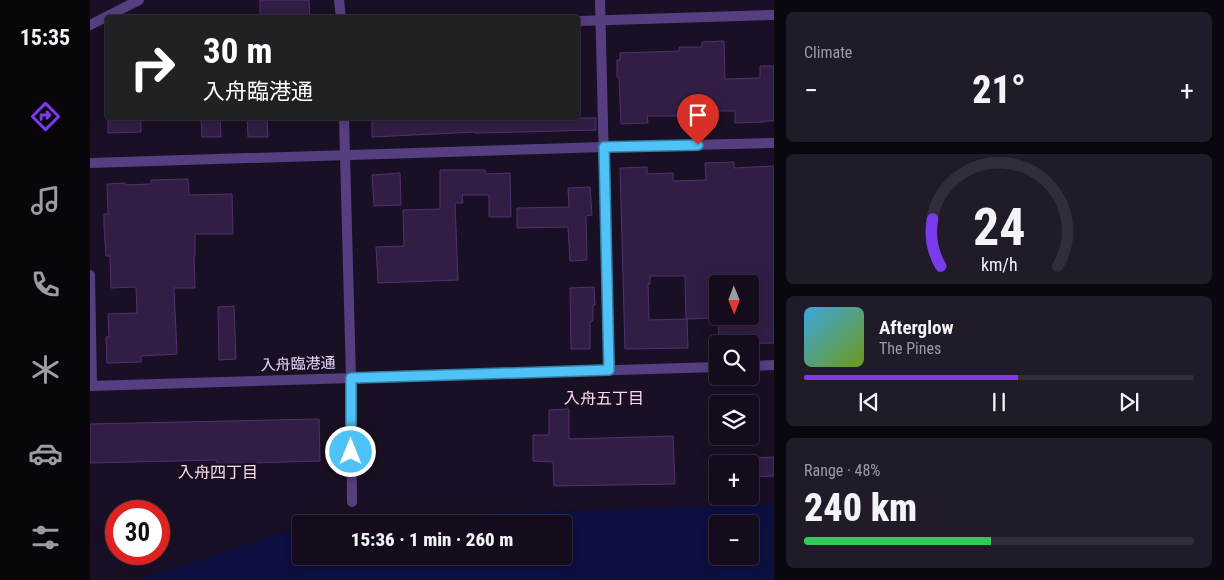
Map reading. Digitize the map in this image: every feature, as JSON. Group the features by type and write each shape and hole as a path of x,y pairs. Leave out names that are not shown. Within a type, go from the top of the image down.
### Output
{"street":[{"path":"110,15 139,0"},
{"path":"339,0 340,15"},
{"path":"600,0 609,370"},
{"path":"580,21 774,15"},
{"path":"90,25 105,17"},
{"path":"344,120 351,378 352,502"},
{"path":"90,163 345,154 774,143"},
{"path":"90,275 91,386"},
{"path":"759,366 774,365"},
{"name":"入舟臨港通","path":"91,386 709,367"}],"shaded area":[{"path":"774,504 774,580 136,580 292,530 292,565 572,565 572,515 445,515"}],"building":[{"path":"260,0 309,0 310,15 260,15"},
{"path":"724,41 725,79 760,78 760,66 774,66 774,121 735,123 735,111 708,111 708,116 647,116 648,123 621,124 619,77 617,77 617,60 620,60 620,53 679,51 679,47 702,47 702,42"},
{"path":"580,118 596,118 596,130 475,132 372,137 372,120 580,120"},
{"path":"108,120 141,120 141,132 108,133"},
{"path":"201,120 220,120 221,137 202,137"},
{"path":"247,120 267,120 268,137 248,137"},
{"path":"734,162 734,168 774,166 774,343 759,343 759,335 719,335 718,325 759,325 759,275 709,275 709,318 686,319 685,276 650,276 650,284 648,284 649,320 687,319 688,348 625,349 620,168 647,167 647,174 673,173 673,181 706,180 705,163"},
{"path":"440,170 485,170 486,174 510,173 511,217 489,217 489,195 462,195 463,203 455,203 458,280 378,283 376,247 404,246 403,210 440,209"},
{"path":"400,173 401,205 374,206 372,175"},
{"path":"188,179 189,195 232,194 233,234 195,234 195,288 174,288 177,354 141,356 141,362 107,363 106,337 109,337 108,314 137,313 136,287 111,288 110,256 106,256 104,227 104,214 108,214 107,184 151,184 151,180"},
{"path":"590,187 592,215 586,216 587,260 570,261 568,227 517,228 517,208 569,207 568,188"},
{"path":"594,287 595,305 593,305 593,321 590,322 590,349 571,349 570,288"},
{"path":"234,306 236,359 219,360 218,307"},
{"path":"569,409 569,439 673,436 675,484 554,486 553,462 533,461 533,435 549,435 549,410"},
{"path":"319,419 320,461 217,464 217,460 90,463 90,424"},
{"path":"774,457 774,476 759,477 759,458"}],"district":[{"name":"入舟五丁目","path":"604,398"},
{"name":"入舟四丁目","path":"218,472"}],"route":[{"path":"351,452 351,378 609,370 604,147 698,145"}]}
